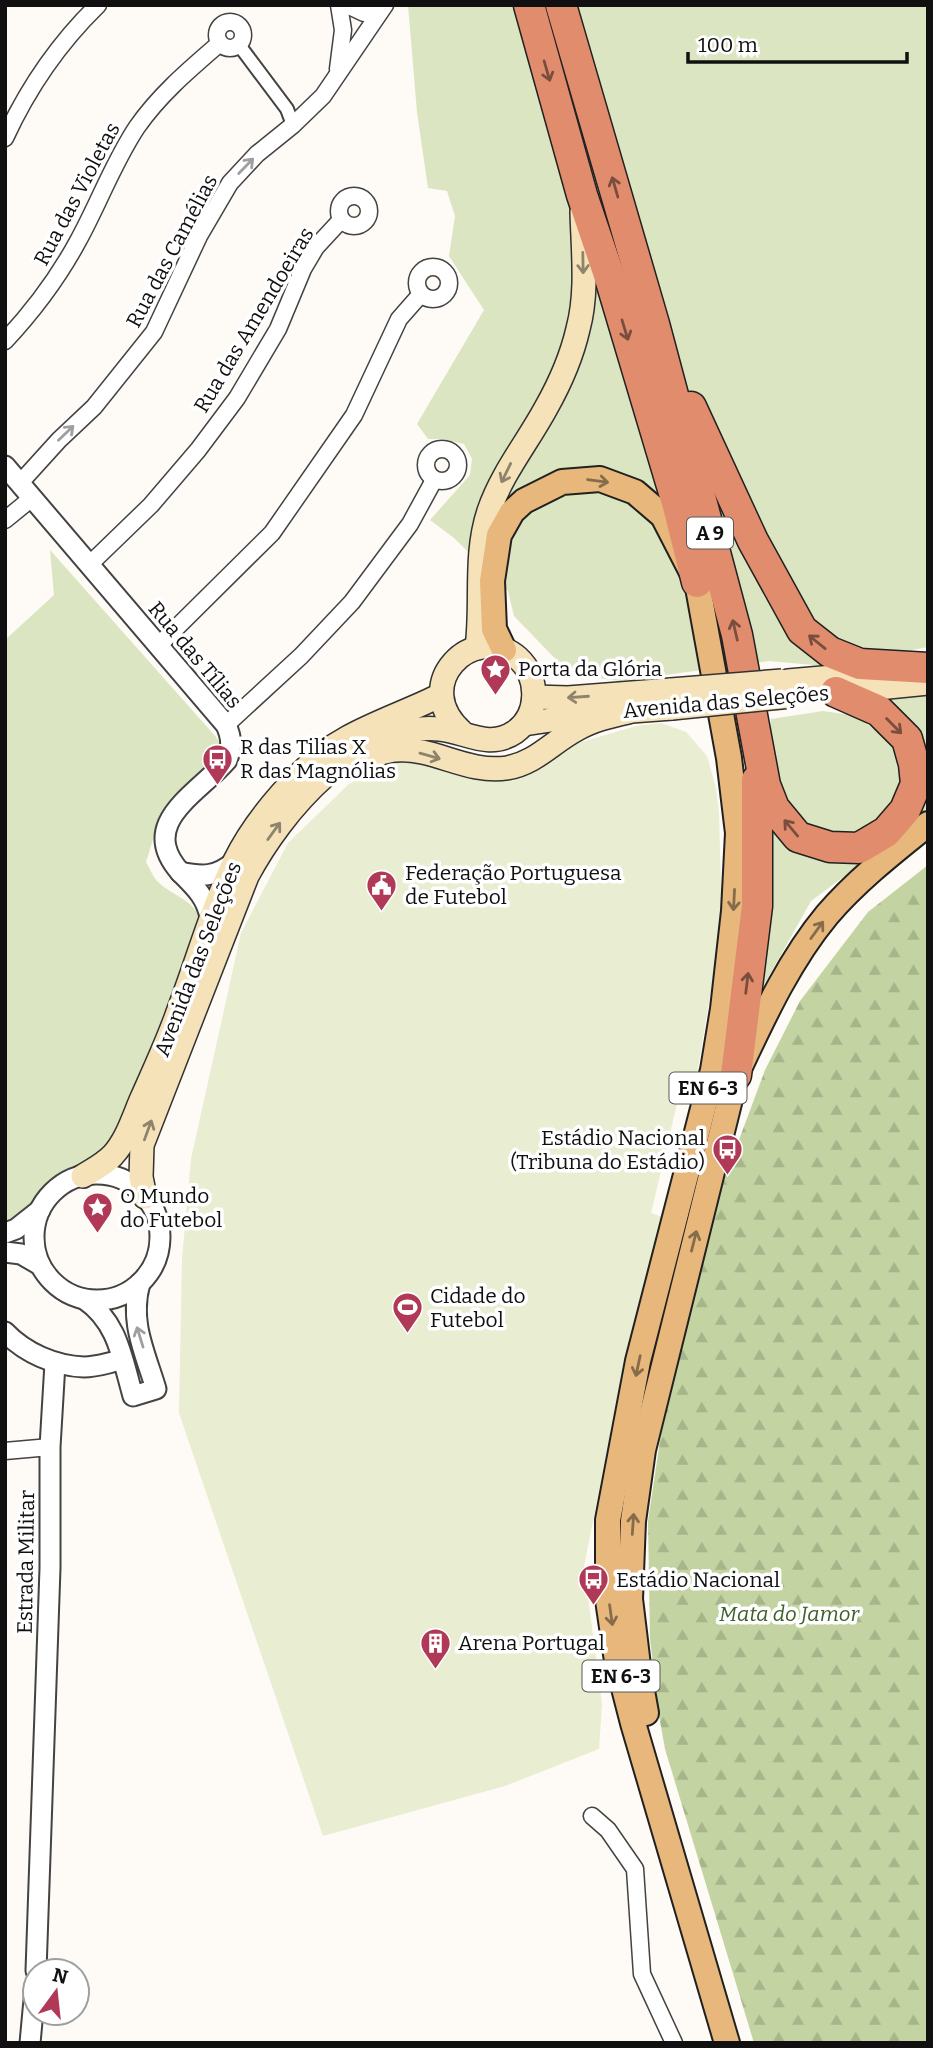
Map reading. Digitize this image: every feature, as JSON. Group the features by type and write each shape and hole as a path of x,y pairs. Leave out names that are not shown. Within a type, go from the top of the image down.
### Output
{"highway":[{"name":"A 9","path":"529,5 582,195 610,278 674,492 697,582"},
{"name":"A 9","path":"561,5 654,324 737,635 757,745 757,906 736,1075"},
{"path":"573,5 572,17 580,70"},
{"path":"654,324 753,541 802,630 830,652 860,664 928,668"},
{"path":"757,745 765,785 774,808 798,837 830,847 859,848 887,832 905,810 916,784 907,738 879,711 836,692"}],"main road":[{"path":"477,648 481,546 489,511 508,467 546,407 578,329 584,285 582,195"},
{"path":"504,650 494,629 492,580 499,535 512,512 524,502 562,482 600,479 635,492 663,516 697,582"},
{"name":"A 9","path":"697,582 729,758 738,833 734,911 723,1009"},
{"path":"463,733 451,723 444,710 441,695 443,679 450,665 462,654 477,648 504,650 517,657 527,668 533,682 534,697 524,724"},
{"name":"Avenida das Seleções","path":"534,697 671,699 790,688 928,668"},
{"name":"Avenida das Seleções","path":"790,688 836,692 928,683"},
{"name":"Avenida das Seleções","path":"83,1176 101,1166 120,1146 177,1016 211,917 234,862 251,833 304,769 324,753 361,730 441,695"},
{"name":"Avenida das Seleções","path":"145,1197 141,1177 142,1145 247,876 260,852 295,804 340,764 362,749 409,731 441,729 489,741 514,733 524,724 546,719 628,712 671,699"},
{"path":"340,764 396,750 416,751 487,769 509,768 531,761 575,730 599,719 628,712"},
{"path":"736,1075 798,956 827,915 858,883 928,824"},
{"name":"EN 6-3","path":"723,1009 713,1070 638,1361 608,1520 608,1600 617,1661 727,2043"},
{"name":"EN 6-3","path":"736,1075 643,1450 632,1521 631,1599 639,1674 647,1717 742,2043"}],"street":[{"path":"5,138 20,106 47,64 98,5"},
{"path":"338,72 343,30 339,5"},
{"path":"347,5 364,13 382,9"},
{"name":"Rua das Camélias","path":"5,520 59,440 94,407 154,332 199,236 229,183 257,154 323,96 382,9"},
{"path":"231,22 239,25 243,32 239,45 227,48 220,43 217,35 220,27 231,22"},
{"name":"Rua das Violetas","path":"5,341 31,313 58,276 79,240 115,163 138,126 167,90 220,43"},
{"path":"239,45 287,109 293,125"},
{"name":"Rua das Amendoeiras","path":"89,565 151,505 198,450 237,398 278,329 316,247 341,220"},
{"path":"158,646 272,533 354,415 399,319 421,294"},
{"name":"Rua das Tílias","path":"5,466 226,725 232,742 227,760 175,811 164,832 165,845 172,862 203,896 211,917"},
{"path":"226,725 301,656 352,601 410,524 434,480"},
{"path":"180,872 210,876 222,872 234,862"},
{"path":"94,1174 117,1178 137,1189 145,1197 156,1217 160,1241 154,1264 140,1283 135,1298 136,1323 156,1389 134,1396 108,1320 99,1309 62,1290 46,1274 40,1265 34,1243 40,1210 61,1185 94,1174"},
{"path":"5,1233 16,1229 40,1210"},
{"path":"5,1252 22,1254 40,1265"},
{"path":"84,1299 120,1296 140,1283"},
{"path":"5,1332 30,1352 55,1363 87,1367 122,1360"},
{"name":"Estrada Militar","path":"36,1957 50,1568 50,1447 55,1363"},
{"path":"5,1451 50,1447"},
{"path":"592,1816 608,1830 635,1869 638,1946 642,1974 674,2043"}],"green space":[{"path":"408,5 928,5 928,647 825,666 769,661 620,681 570,674 514,616 508,591 454,538 430,520 470,475 472,459 464,444 428,439 417,424 484,310 449,256 455,216 447,191 428,188 417,112"},
{"path":"50,550 216,737 222,748 215,764 160,817 146,862 158,882 194,908 201,921 109,1150 63,1171 43,1191 28,1213 5,1229 5,640 54,595"},
{"path":"928,690 928,814 811,901 759,994 767,824 857,858 927,758 920,730 883,698"},
{"path":"823,711 858,716 897,749 903,781 894,813 864,832 834,832 794,820 775,783 769,735 771,719"},
{"name":"Cidade do Futebol","path":"661,723 686,732 707,756 716,788 719,813 722,925 694,1091 681,1087 651,1213 662,1217 615,1411 584,1566 602,1704 599,1749 505,1786 323,1836 179,1413 182,1259 191,1159 241,933 288,843 349,784 400,755 501,759 561,748 636,726"},
{"name":"Mata do Jamor","path":"928,865 928,2043 754,2043 665,1749 650,1638 648,1521 661,1434 718,1196 765,1070 800,1001 868,912"}],"place":[{"name":"Porta da Glória","path":"495,696"},
{"name":"R das Tilias X R das Magnólias","path":"217,786"},
{"name":"Federação Portuguesa de Futebol","path":"382,912"},
{"name":"Estádio Nacional (Tribuna do Estádio)","path":"728,1177"},
{"name":"O Mundo do Futebol","path":"97,1235"},
{"name":"Cidade do Futebol","path":"407,1335"},
{"name":"Estádio Nacional","path":"593,1607"},
{"name":"Arena Portugal","path":"435,1670"}]}
